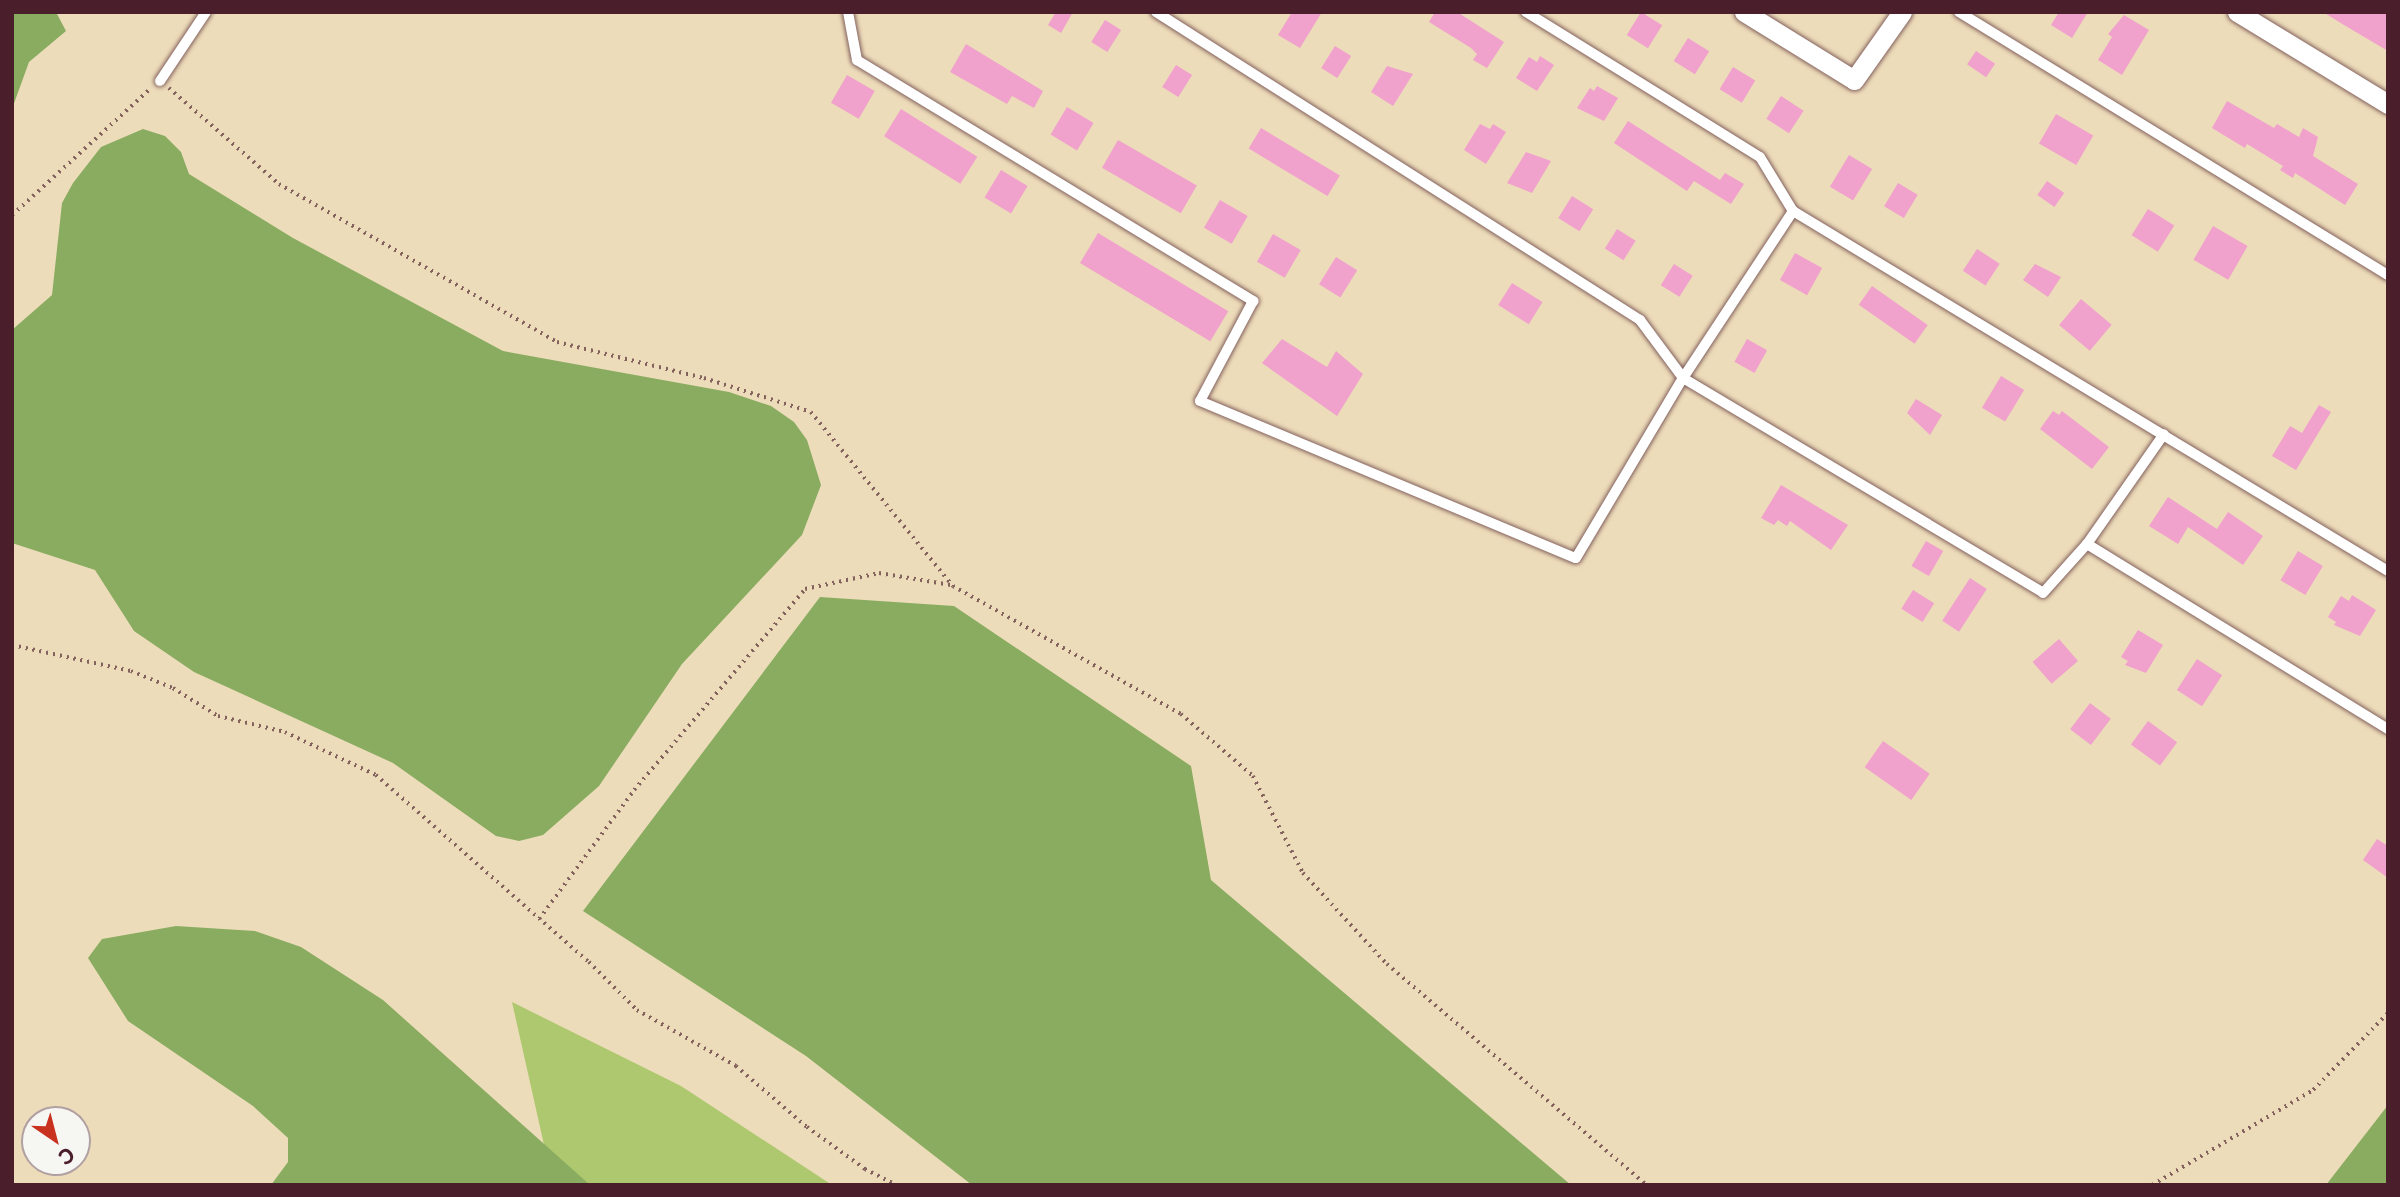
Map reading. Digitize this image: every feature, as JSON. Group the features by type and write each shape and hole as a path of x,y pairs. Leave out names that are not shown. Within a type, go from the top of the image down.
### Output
{"street":[{"path":"1744,12 1854,80 1902,12"},
{"path":"2237,12 2388,104"}],"lane":[{"path":"160,80 206,12"},
{"path":"848,12 857,60 1253,301 1200,401 1576,558 1682,378 1793,211"},
{"path":"1156,12 1640,320 1682,378 2043,593 2087,544 2164,434"},
{"path":"1526,12 1760,157 1793,211 2388,571"},
{"path":"1959,12 2388,275"},
{"path":"2087,544 2388,729"}],"path":[{"path":"12,215 160,80 279,184 557,342 704,378 811,412 953,586"},
{"path":"539,919 634,790 805,589 879,573 953,586 1181,714 1243,767 1253,776 1304,873 1387,964 1647,1185"},
{"path":"12,645 131,671 173,688 218,716 285,732 376,775 637,1010 736,1066 817,1134 865,1169 896,1185"},
{"path":"2152,1185 2313,1090 2388,1013"}],"green space":[{"path":"12,12 56,12 66,31 29,62 12,109"},
{"path":"143,129 165,136 181,152 189,174 293,238 503,351 729,392 771,406 794,422 807,440 821,485 802,535 682,664 599,786 543,835 519,841 496,836 393,763 194,672 134,631 95,570 12,543 12,330 52,295 62,203 73,183 101,147"},
{"path":"820,597 954,606 1191,766 1211,880 1571,1185 972,1185 806,1056 583,911"},
{"path":"176,926 255,931 301,947 383,1000 590,1185 271,1185 288,1162 288,1138 253,1106 128,1021 88,958 102,939"},
{"path":"512,1002 681,1086 832,1185 553,1185"},
{"path":"2388,1105 2388,1185 2326,1185"}],"building":[{"path":"1056,12 1073,12 1061,33 1048,25"},
{"path":"1292,12 1322,12 1300,48 1278,35"},
{"path":"1435,12 1457,12 1504,42 1487,68 1473,60 1477,54 1471,48 1429,22"},
{"path":"1641,12 1662,25 1648,48 1627,35"},
{"path":"2059,12 2088,12 2072,38 2051,25"},
{"path":"2323,12 2388,12 2388,51 2344,25"},
{"path":"2124,15 2149,30 2122,75 2098,60 2112,37 2108,34"},
{"path":"1105,20 1121,30 1107,52 1091,42"},
{"path":"1688,38 1709,51 1695,74 1674,61"},
{"path":"966,44 1043,91 1034,108 1012,96 1007,104 950,72"},
{"path":"1335,46 1351,56 1337,78 1321,68"},
{"path":"1976,51 1995,64 1986,77 1967,64"},
{"path":"1540,56 1554,65 1537,91 1516,78 1529,57 1537,62"},
{"path":"1176,65 1192,75 1178,97 1162,87"},
{"path":"1387,66 1413,74 1393,106 1371,92"},
{"path":"1733,67 1755,80 1742,103 1720,89"},
{"path":"847,75 875,91 859,119 831,103"},
{"path":"1597,86 1618,98 1604,121 1577,108 1590,88 1594,91"},
{"path":"1781,96 1804,111 1789,133 1766,119"},
{"path":"2227,101 2274,128 2277,124 2299,137 2303,128 2318,137 2313,156 2358,184 2345,205 2295,173 2293,178 2280,170 2283,166 2247,144 2245,148 2212,128"},
{"path":"1067,107 1094,123 1077,150 1051,134"},
{"path":"901,109 977,157 960,184 884,136"},
{"path":"2056,114 2093,136 2076,165 2039,143"},
{"path":"1628,121 1720,180 1725,173 1744,184 1731,204 1694,181 1687,191 1614,143"},
{"path":"1480,124 1490,129 1493,124 1506,132 1486,164 1464,150"},
{"path":"1261,128 1340,175 1327,196 1249,149"},
{"path":"1118,140 1197,186 1181,213 1102,168"},
{"path":"1526,152 1551,161 1532,193 1507,183"},
{"path":"1849,155 1872,169 1853,201 1830,187"},
{"path":"1001,170 1028,186 1011,213 985,197"},
{"path":"2047,181 2064,193 2054,207 2037,195"},
{"path":"1898,183 1918,195 1904,218 1884,206"},
{"path":"1572,196 1593,209 1579,231 1558,218"},
{"path":"1220,200 1248,216 1232,244 1204,228"},
{"path":"2148,209 2174,225 2158,252 2132,235"},
{"path":"2213,226 2248,246 2228,280 2194,260"},
{"path":"1617,229 1636,241 1623,260 1605,249"},
{"path":"1098,233 1228,311 1210,341 1080,263"},
{"path":"1273,234 1301,250 1285,278 1257,262"},
{"path":"1977,249 2000,264 1985,286 1963,271"},
{"path":"1795,253 1822,268 1807,295 1780,280"},
{"path":"1336,257 1357,270 1340,297 1319,284"},
{"path":"1674,264 1693,276 1679,297 1661,285"},
{"path":"2035,264 2061,277 2048,297 2023,280"},
{"path":"1512,283 1543,302 1529,324 1498,305"},
{"path":"1872,286 1928,325 1915,344 1859,305"},
{"path":"2081,299 2112,325 2090,351 2059,325"},
{"path":"1282,339 1327,367 1336,351 1363,374 1337,416 1262,363"},
{"path":"1747,339 1767,350 1755,373 1734,362"},
{"path":"2001,376 2024,390 2005,422 1982,408"},
{"path":"1916,399 1942,415 1930,435 1907,413"},
{"path":"2319,405 2331,412 2296,470 2272,456 2290,426 2302,433"},
{"path":"2053,411 2059,415 2062,411 2109,447 2092,469 2040,429"},
{"path":"1781,485 1848,525 1831,550 1790,521 1787,526 1778,520 1774,525 1761,518"},
{"path":"2168,497 2217,529 2228,512 2263,536 2243,565 2188,527 2178,544 2149,526"},
{"path":"1926,541 1943,551 1929,576 1912,566"},
{"path":"2298,551 2323,566 2305,595 2280,580"},
{"path":"1970,578 1987,589 1959,632 1942,621"},
{"path":"1913,590 1934,603 1923,622 1901,609"},
{"path":"2352,595 2376,610 2360,636 2334,625 2336,622 2328,617 2341,596 2349,601"},
{"path":"2138,630 2163,645 2146,673 2125,665 2128,661 2121,657"},
{"path":"2059,639 2078,661 2052,684 2033,662"},
{"path":"2197,659 2222,675 2202,706 2177,690"},
{"path":"2090,703 2111,719 2091,745 2070,729"},
{"path":"2148,721 2177,742 2160,766 2131,744"},
{"path":"1883,741 1930,774 1911,800 1865,767"},
{"path":"2377,839 2388,846 2388,878 2363,860"}]}
